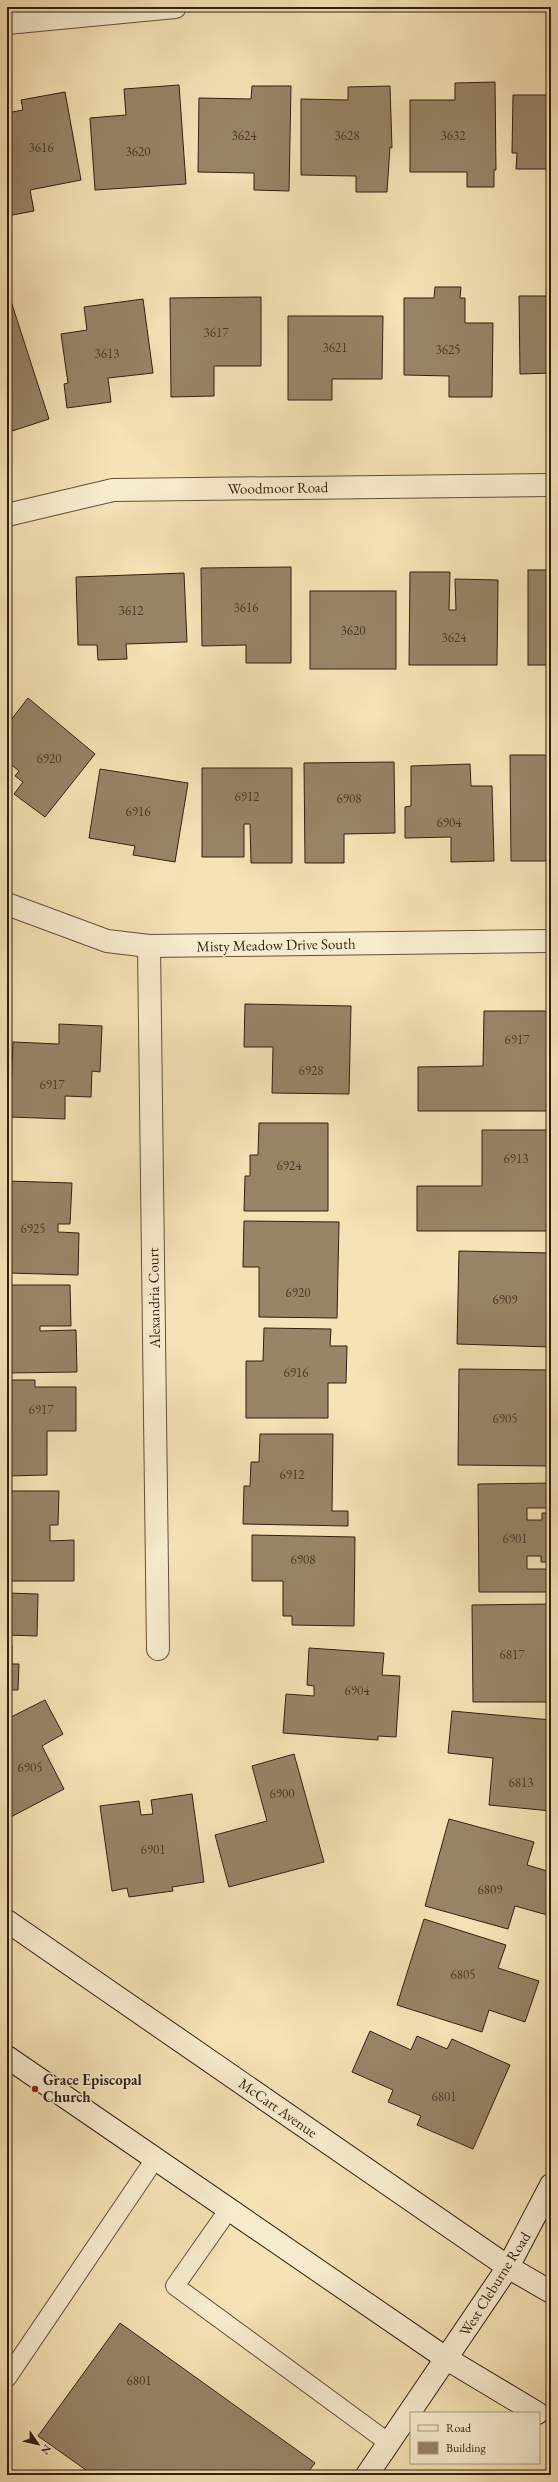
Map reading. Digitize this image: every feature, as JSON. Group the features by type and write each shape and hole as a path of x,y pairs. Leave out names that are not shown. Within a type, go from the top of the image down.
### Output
{"street":[{"path":"7,24 175,7"},
{"name":"Woodmoor Road","path":"7,515 113,490 551,485"},
{"name":"Misty Meadow Drive South","path":"7,904 107,941 149,946 551,941"},
{"name":"Alexandria Court","path":"149,946 158,1649"},
{"name":"McCart Avenue","path":"7,1921 508,2267 551,2292"},
{"path":"7,2057 447,2359 535,2412"},
{"name":"West Cleburne Road","path":"410,2412 508,2267 551,2185"},
{"name":"West Cleburne Road","path":"367,2475 410,2413"},
{"path":"540,2415 551,2421"}],"lane":[{"path":"7,2378 156,2159"},
{"path":"228,2210 175,2286 389,2443"}],"building":[{"path":"495,82 496,170 494,170 494,187 467,187 467,172 410,172 410,100 455,100 455,83"},
{"path":"179,85 186,184 95,190 90,118 126,115 124,89"},
{"path":"252,86 291,86 289,191 254,190 254,173 198,172 199,98 251,99"},
{"path":"390,86 392,148 390,147 387,192 356,192 356,176 301,175 301,99 348,100 348,87"},
{"path":"547,86 551,86 551,169 516,169 517,153 512,153 513,95 547,95"},
{"path":"65,92 81,180 30,190 34,211 7,216 7,113 23,110 21,100"},
{"path":"435,287 461,287 460,298 465,298 465,323 493,323 492,397 449,397 449,376 404,375 404,298 434,298"},
{"path":"519,296 551,296 551,373 520,374"},
{"path":"261,297 261,366 214,366 214,396 171,397 170,298"},
{"path":"7,298 10,298 49,419 9,432 7,426"},
{"path":"143,299 153,373 108,378 111,402 67,408 64,384 68,383 61,334 87,330 84,307"},
{"path":"288,316 383,316 382,379 332,379 332,400 288,400"},
{"path":"291,567 291,663 246,663 246,645 202,646 201,568"},
{"path":"528,570 551,570 551,665 528,665"},
{"path":"410,572 450,572 449,610 456,610 455,579 498,580 497,665 409,665"},
{"path":"184,573 187,642 126,644 127,659 98,660 97,645 78,645 76,577"},
{"path":"310,591 396,591 396,669 310,669"},
{"path":"28,698 95,754 45,817 14,794 23,782 15,776 19,771 7,761 7,725"},
{"path":"510,755 551,755 551,861 511,861"},
{"path":"394,762 395,833 344,834 344,863 305,863 304,763"},
{"path":"470,764 471,786 492,786 494,861 451,862 451,837 405,838 405,807 411,806 411,766"},
{"path":"202,768 292,768 292,863 251,863 250,824 244,824 244,857 202,857"},
{"path":"100,769 188,783 175,862 133,855 135,846 89,838"},
{"path":"245,1004 351,1006 349,1094 272,1093 273,1047 244,1047"},
{"path":"484,1011 551,1011 551,1111 418,1111 418,1067 483,1066"},
{"path":"59,1024 102,1026 100,1072 92,1071 91,1097 65,1096 65,1119 10,1117 13,1042 59,1044"},
{"path":"259,1123 328,1123 328,1211 244,1211 245,1176 250,1176 250,1155 258,1155"},
{"path":"482,1130 551,1130 551,1231 417,1231 417,1186 482,1186"},
{"path":"7,1181 72,1183 70,1224 58,1224 58,1232 79,1233 78,1275 9,1273 11,1238 7,1238"},
{"path":"244,1221 339,1222 337,1318 259,1317 259,1267 243,1267"},
{"path":"459,1251 551,1253 551,1347 457,1344"},
{"path":"7,1285 70,1285 71,1326 40,1326 40,1331 76,1330 77,1372 7,1373"},
{"path":"264,1328 331,1329 330,1346 347,1346 346,1383 328,1383 328,1418 246,1418 246,1361 263,1361"},
{"path":"459,1369 551,1370 551,1466 458,1465"},
{"path":"9,1380 35,1380 35,1387 76,1387 76,1431 47,1431 47,1475 7,1476 7,1387 9,1387"},
{"path":"260,1434 333,1434 332,1511 348,1511 348,1526 243,1524 244,1486 250,1486 251,1462 259,1462"},
{"path":"551,1483 551,1508 527,1508 527,1520 542,1520 542,1513 551,1513 551,1562 541,1562 541,1556 527,1556 527,1569 551,1569 551,1592 479,1592 478,1484"},
{"path":"7,1491 59,1491 58,1525 50,1525 50,1541 74,1540 74,1581 7,1581"},
{"path":"252,1535 355,1537 354,1626 292,1625 292,1616 283,1616 283,1581 252,1581"},
{"path":"7,1593 38,1594 37,1636 7,1635"},
{"path":"549,1604 551,1679 547,1679 548,1702 473,1702 472,1605"},
{"path":"7,1645 12,1645 12,1664 19,1664 18,1690 7,1690"},
{"path":"309,1648 384,1653 382,1675 400,1676 396,1737 378,1736 378,1740 283,1733 286,1694 314,1696 314,1686 307,1685"},
{"path":"45,1700 63,1734 42,1746 64,1789 7,1819 7,1719"},
{"path":"452,1711 551,1720 551,1811 489,1805 493,1758 448,1753"},
{"path":"294,1754 324,1862 229,1887 215,1835 267,1821 252,1766"},
{"path":"192,1794 204,1882 172,1887 173,1891 129,1897 127,1888 112,1891 100,1806 139,1801 141,1815 153,1814 151,1800"},
{"path":"449,1819 534,1842 527,1865 551,1872 551,1916 515,1906 508,1929 425,1906"},
{"path":"424,1919 506,1945 498,1968 539,1981 525,2022 489,2010 482,2032 397,2005"},
{"path":"370,2031 411,2050 417,2036 447,2049 452,2039 510,2065 473,2149 417,2125 421,2116 388,2102 393,2090 352,2072"},
{"path":"120,2323 315,2463 306,2475 93,2475 38,2436"}],"place":[{"name":"Grace Episcopal Church","path":"35,2089"}]}
